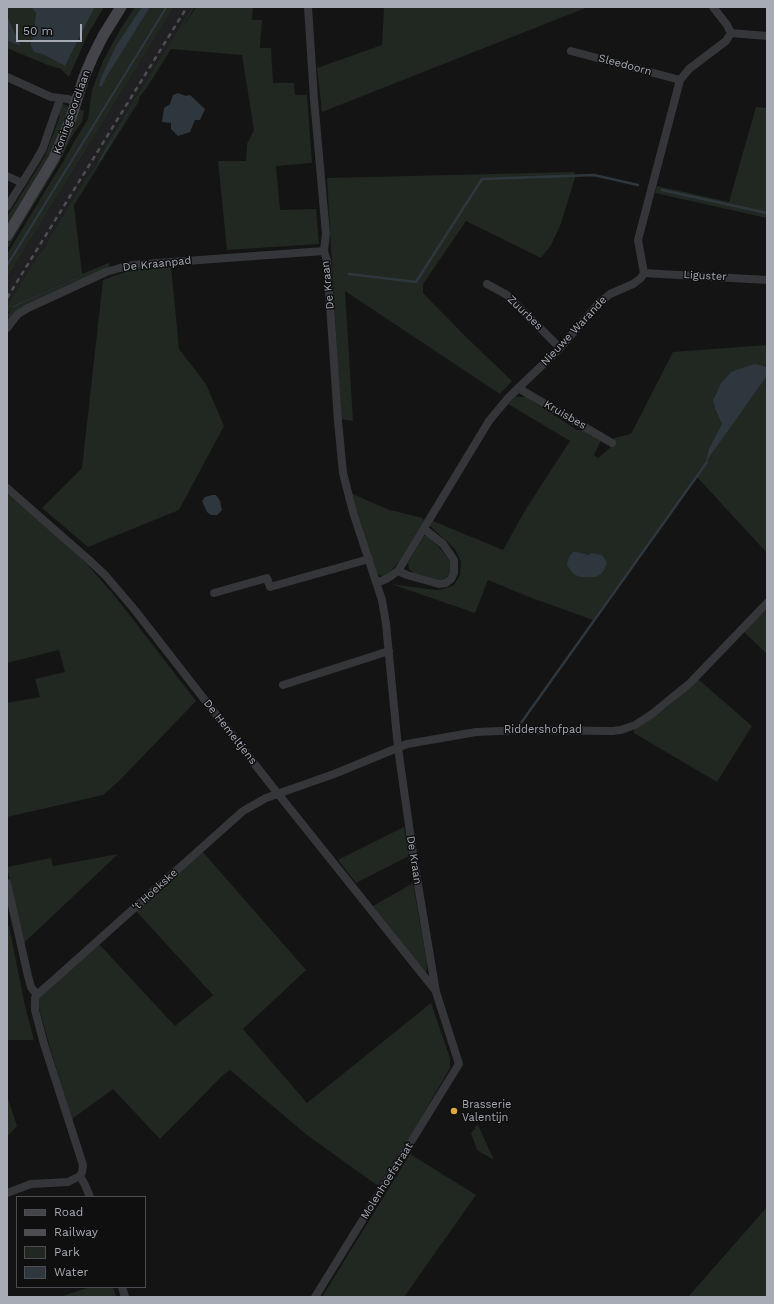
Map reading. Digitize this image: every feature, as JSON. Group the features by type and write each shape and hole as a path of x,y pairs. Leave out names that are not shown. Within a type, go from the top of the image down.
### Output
{"street":[{"name":"Koningsoordlaan","path":"7,236 54,158 70,121 84,77 93,56 103,36 121,7"},
{"name":"De Kraan","path":"308,7 314,99 326,234 324,251 327,261 343,473 353,512 382,600 389,651 398,748 414,861 436,992 459,1064"},
{"path":"713,7 728,25 731,33"},
{"path":"731,33 767,36"},
{"path":"644,273 638,240 680,80 689,69 726,41 731,33"},
{"name":"Sleedoorn","path":"571,51 680,80"},
{"path":"7,77 51,97 68,99 76,102"},
{"name":"Koningsoordlaan","path":"7,207 43,148 60,99"},
{"path":"7,176 22,184"},
{"name":"De Kraanpad","path":"7,328 18,314 28,308 106,272 120,268 133,265 324,251"},
{"name":"Liguster","path":"644,273 767,280"},
{"name":"Nieuwe Warande","path":"376,583 388,578 398,571 489,421 508,398 560,348 598,303 610,294 633,284 641,278 644,273"},
{"name":"Zuurbes","path":"487,284 507,295 560,348"},
{"name":"Kruisbes","path":"518,388 612,443"},
{"name":"De Hemeltjens","path":"7,488 105,575 436,992"},
{"path":"398,571 439,584 446,583 451,579 454,573 454,560 443,544 424,529"},
{"path":"214,593 267,578 270,587 369,559"},
{"name":"Riddershofpad","path":"279,794 407,744 476,732 524,730 612,731 621,730 635,725 652,714 690,683 767,603"},
{"path":"283,685 389,651"},
{"name":"'t Hoekske","path":"38,995 243,811 266,798 279,794"},
{"path":"7,883 31,987 38,995 34,1003 35,1010 48,1060 82,1162 80,1176 74,1180 30,1184 7,1193"},
{"name":"Molenhoefstraat","path":"315,1297 459,1064"},
{"path":"80,1176 90,1196"}],"shaded area":[{"path":"174,7 192,7 104,148 93,170 86,178 7,307 7,278"}],"green space":[{"path":"7,7 31,7 36,13 32,41 30,44 42,54 65,66 95,7 104,7 87,36 69,77 61,69 7,48 7,41 21,46 7,15"},
{"path":"135,7 165,7 7,263 7,254 88,119 92,90 103,61 121,28"},
{"path":"168,7 174,7 7,278 7,268"},
{"path":"192,7 195,7 182,28 196,7 253,7 252,20 262,20 260,48 271,48 273,83 294,83 295,95 307,95 312,163 276,166 280,210 316,209 319,244 227,250 218,161 246,161 247,144 254,130 242,55 171,49 146,89 139,97 139,101 74,205 82,274 111,262 109,264 110,268 66,286 31,303 7,323 7,316 12,308 78,278 77,277 13,306 7,314 7,307 16,291 45,247 86,178 93,170 104,148","holes":["137,99 138,99 98,164"]},
{"path":"384,7 588,7 322,112 317,68 382,45"},
{"path":"62,104 69,108 55,146 7,227 7,217 45,156 60,116 58,114"},
{"path":"756,107 767,108 767,218 655,193 657,186 729,202"},
{"path":"79,109 84,111 82,122 72,136 59,163 7,249 7,245 58,161"},
{"path":"575,172 575,178 560,226 551,245 541,258 466,221 423,284 423,293 512,381 500,394 345,291 353,421 341,419 327,178"},
{"path":"171,266 179,349 206,384 224,426 179,510 88,547 42,508 82,468 103,280 128,271"},
{"path":"767,345 767,367 765,366 731,372 721,383 713,400 715,409 722,424 709,448 705,462 767,376 767,553 696,476 593,620 529,597 488,580 475,613 391,584 436,590 454,585 460,575 461,562 455,549 430,526 433,521 503,550 526,509 570,441 508,404 515,397 526,397 577,430 582,430 601,440 594,455 598,458 612,446 614,438 631,434 673,352"},
{"path":"351,493 390,510 422,518 424,520 399,562 388,574 383,576 377,573"},
{"path":"7,494 75,551 86,563 114,595 196,701 119,781 103,795 7,817 7,703 40,697 35,679 65,672 59,650 7,663"},
{"path":"424,536 427,536 439,547 450,561 450,573 445,579 439,580 414,573 409,569 408,563"},
{"path":"767,609 767,654 744,632"},
{"path":"698,679 752,726 717,782 634,733 634,730 665,709"},
{"path":"404,827 409,856 356,883 338,860"},
{"path":"202,851 306,970 243,1029 307,1103 431,1003 450,1058 450,1068 415,1128 378,1186 307,1135 230,1070 222,1076 160,1139 113,1089 72,1119 37,1001 98,943 175,1026 213,995 135,910"},
{"path":"118,854 24,943 7,867 51,858 53,866"},
{"path":"413,883 427,963 426,974 373,906"},
{"path":"7,926 9,926 25,1006 34,1040 7,1040"},
{"path":"7,1096 17,1126 7,1137"},
{"path":"478,1125 494,1160 477,1150 471,1133"},
{"path":"410,1154 476,1195 404,1297 322,1297"},
{"path":"767,1207 767,1297 688,1297"},
{"path":"87,1288 113,1288 116,1297 60,1297"}],"water":[{"path":"31,7 95,7 65,66 42,54 34,52 30,44 32,41 36,13"},
{"path":"142,7 150,7 102,86 99,87 100,81 116,46"},
{"path":"165,7 168,7 7,268 7,263"},
{"path":"7,15 21,46 7,41"},
{"path":"178,93 186,96 190,95 205,109 200,120 195,120 190,132 178,136 171,129 171,123 162,122 164,108 170,104 173,95"},
{"path":"138,98 101,160 97,164 137,99"},
{"path":"78,277 12,308 7,316 13,306"},
{"path":"755,364 767,367 767,376 705,463 709,448 722,424 715,409 713,400 721,383 731,372"},
{"path":"216,495 220,501 222,510 217,515 211,515 207,512 202,501 205,497"},
{"path":"573,552 589,555 591,553 602,555 607,563 604,570 601,574 595,577 581,577 575,575 567,565 569,557"}],"waterway":[{"path":"349,274 416,282 482,179 594,175 638,185"},
{"path":"662,190 767,213"},
{"path":"521,723 707,462"}],"railway":[{"path":"7,298 187,7"}],"place":[{"name":"Brasserie Valentijn","path":"454,1111"}]}
